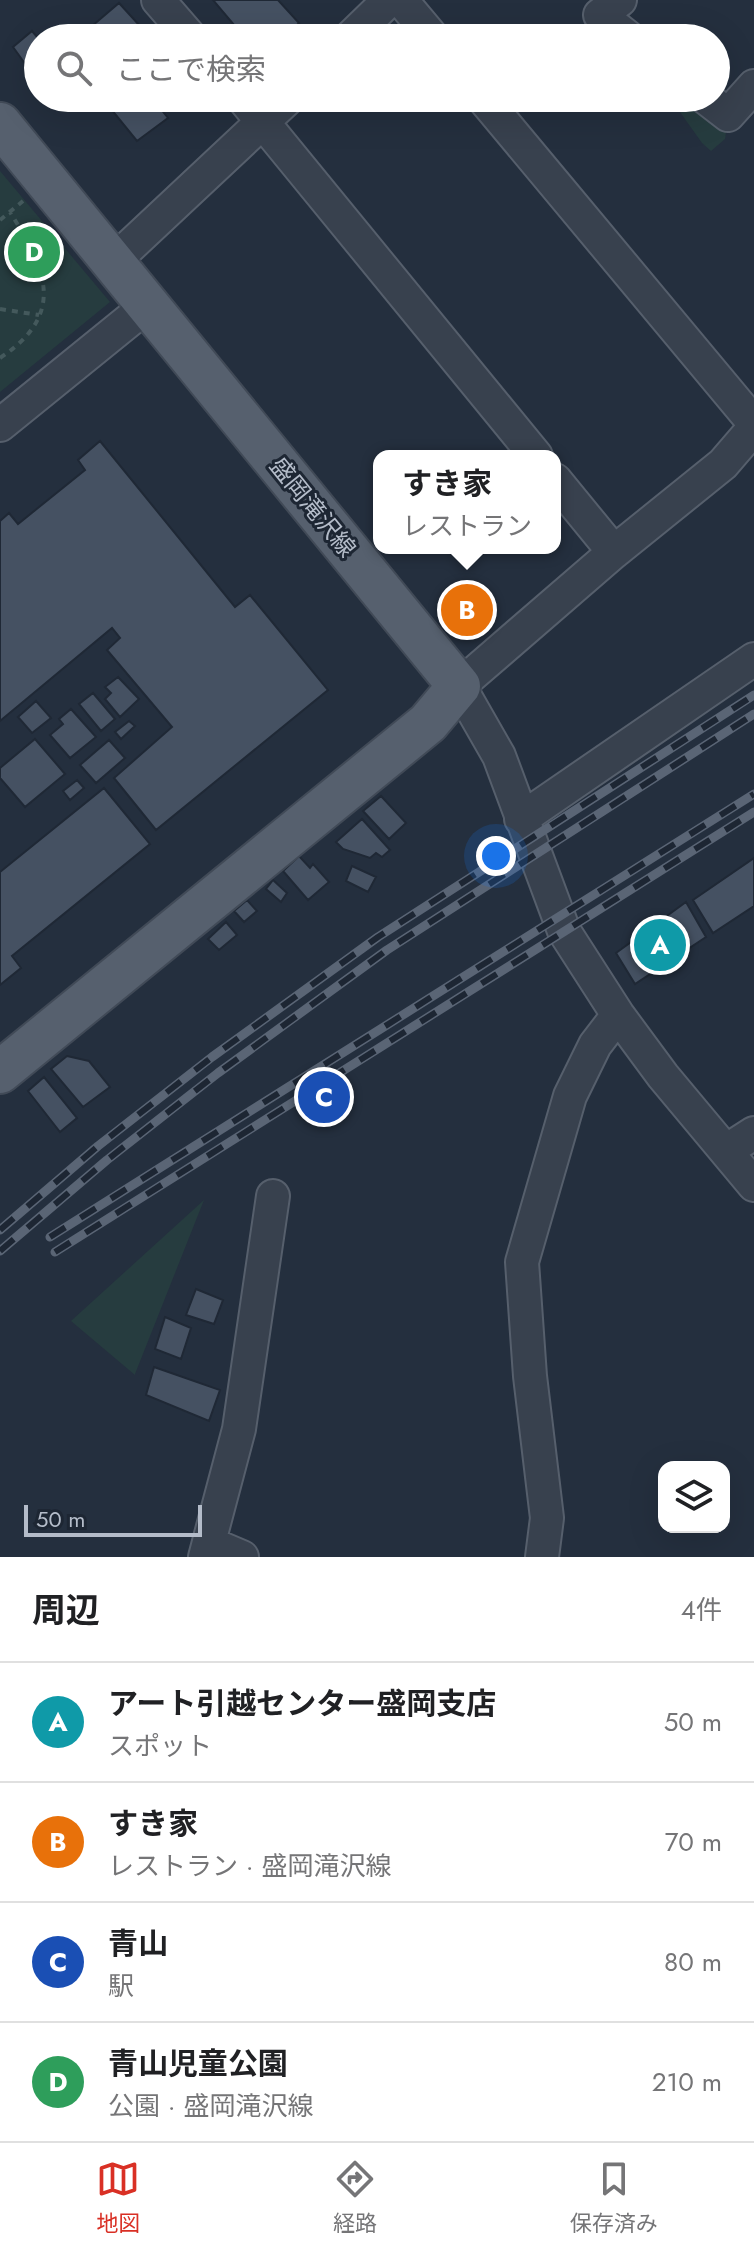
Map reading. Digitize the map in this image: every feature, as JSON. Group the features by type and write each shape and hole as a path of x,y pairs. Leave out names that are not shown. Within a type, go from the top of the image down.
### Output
{"main road":[{"name":"盛岡滝沢線","path":"0,124 459,686"},
{"path":"0,1072 428,723 459,686"}],"street":[{"path":"158,0 179,24"},
{"path":"364,24 389,0"},
{"path":"401,0 421,24"},
{"path":"611,24 600,15 620,0"},
{"path":"724,112 728,115 754,86"},
{"path":"113,262 251,112"},
{"path":"255,112 531,450"},
{"path":"495,112 754,425 723,464 614,552 459,686 499,756 564,931 618,1015 663,1076 754,1185"},
{"path":"0,425 148,305"},
{"path":"561,487 614,552"},
{"path":"521,819 754,659"},
{"path":"542,1557 547,1518 530,1376 522,1262 570,1096 595,1045 618,1015"},
{"path":"726,1151 754,1133"},
{"path":"242,1557 207,1550 239,1429 273,1196"}],"path":[{"path":"0,220 28,196"},
{"path":"0,358 28,335 42,305 43,280 38,260 10,212"},
{"path":"0,309 39,315"}],"green space":[{"path":"680,112 710,112 727,126 725,139 711,151"},
{"path":"0,171 110,302 0,392"},
{"path":"204,1200 135,1374 135,1375 71,1321"}],"building":[{"path":"213,0 278,0 299,23 298,24 233,24"},
{"path":"119,3 138,24 94,24"},
{"path":"24,38 24,62 13,47"},
{"path":"113,112 163,112 168,118 137,141"},
{"path":"100,441 235,607 250,595 328,690 156,830 114,778 172,727 107,650 120,638 112,628 0,721 0,521 9,513 18,524 85,470 78,460"},
{"path":"463,583 492,620 473,636 442,600"},
{"path":"118,677 139,699 120,717 105,699 111,693 105,687"},
{"path":"93,693 115,719 101,731 79,704"},
{"path":"36,701 51,718 32,733 18,717"},
{"path":"71,709 96,737 70,758 50,735 63,724 59,719"},
{"path":"129,721 135,726 121,739 115,732"},
{"path":"35,739 65,774 25,807 0,778 0,768"},
{"path":"109,740 125,758 96,783 80,765"},
{"path":"77,780 84,788 70,800 63,791"},
{"path":"104,788 150,844 12,956 21,968 0,985 0,872"},
{"path":"381,796 406,823 389,839 363,811"},
{"path":"362,819 390,850 382,857 376,853 370,858 343,849 336,842"},
{"path":"299,856 310,868 313,864 329,882 308,900 283,871"},
{"path":"754,858 754,906 713,933 693,900"},
{"path":"352,866 376,877 368,892 346,881"},
{"path":"273,880 287,893 281,902 266,889"},
{"path":"247,900 257,911 244,922 234,911"},
{"path":"686,902 706,937 635,984 616,953"},
{"path":"226,922 237,935 219,950 208,939"},
{"path":"67,1056 89,1061 110,1087 83,1107 51,1069"},
{"path":"44,1077 77,1118 60,1132 28,1091"},
{"path":"196,1289 223,1300 214,1324 186,1315"},
{"path":"165,1317 191,1328 181,1359 155,1349"},
{"path":"154,1367 220,1390 209,1421 146,1395"}],"railway":[{"path":"0,1230 98,1146 212,1057 378,937 754,695"},
{"path":"0,1251 107,1160 218,1073 387,950 754,714"},
{"path":"50,1237 754,794"},
{"path":"55,1252 754,812"}],"place":[{"name":"青山児童公園","path":"34,252"},
{"name":"すき家","path":"467,610"},
{"name":"アート引越センター盛岡支店","path":"660,945"},
{"name":"青山","path":"324,1097"}]}
